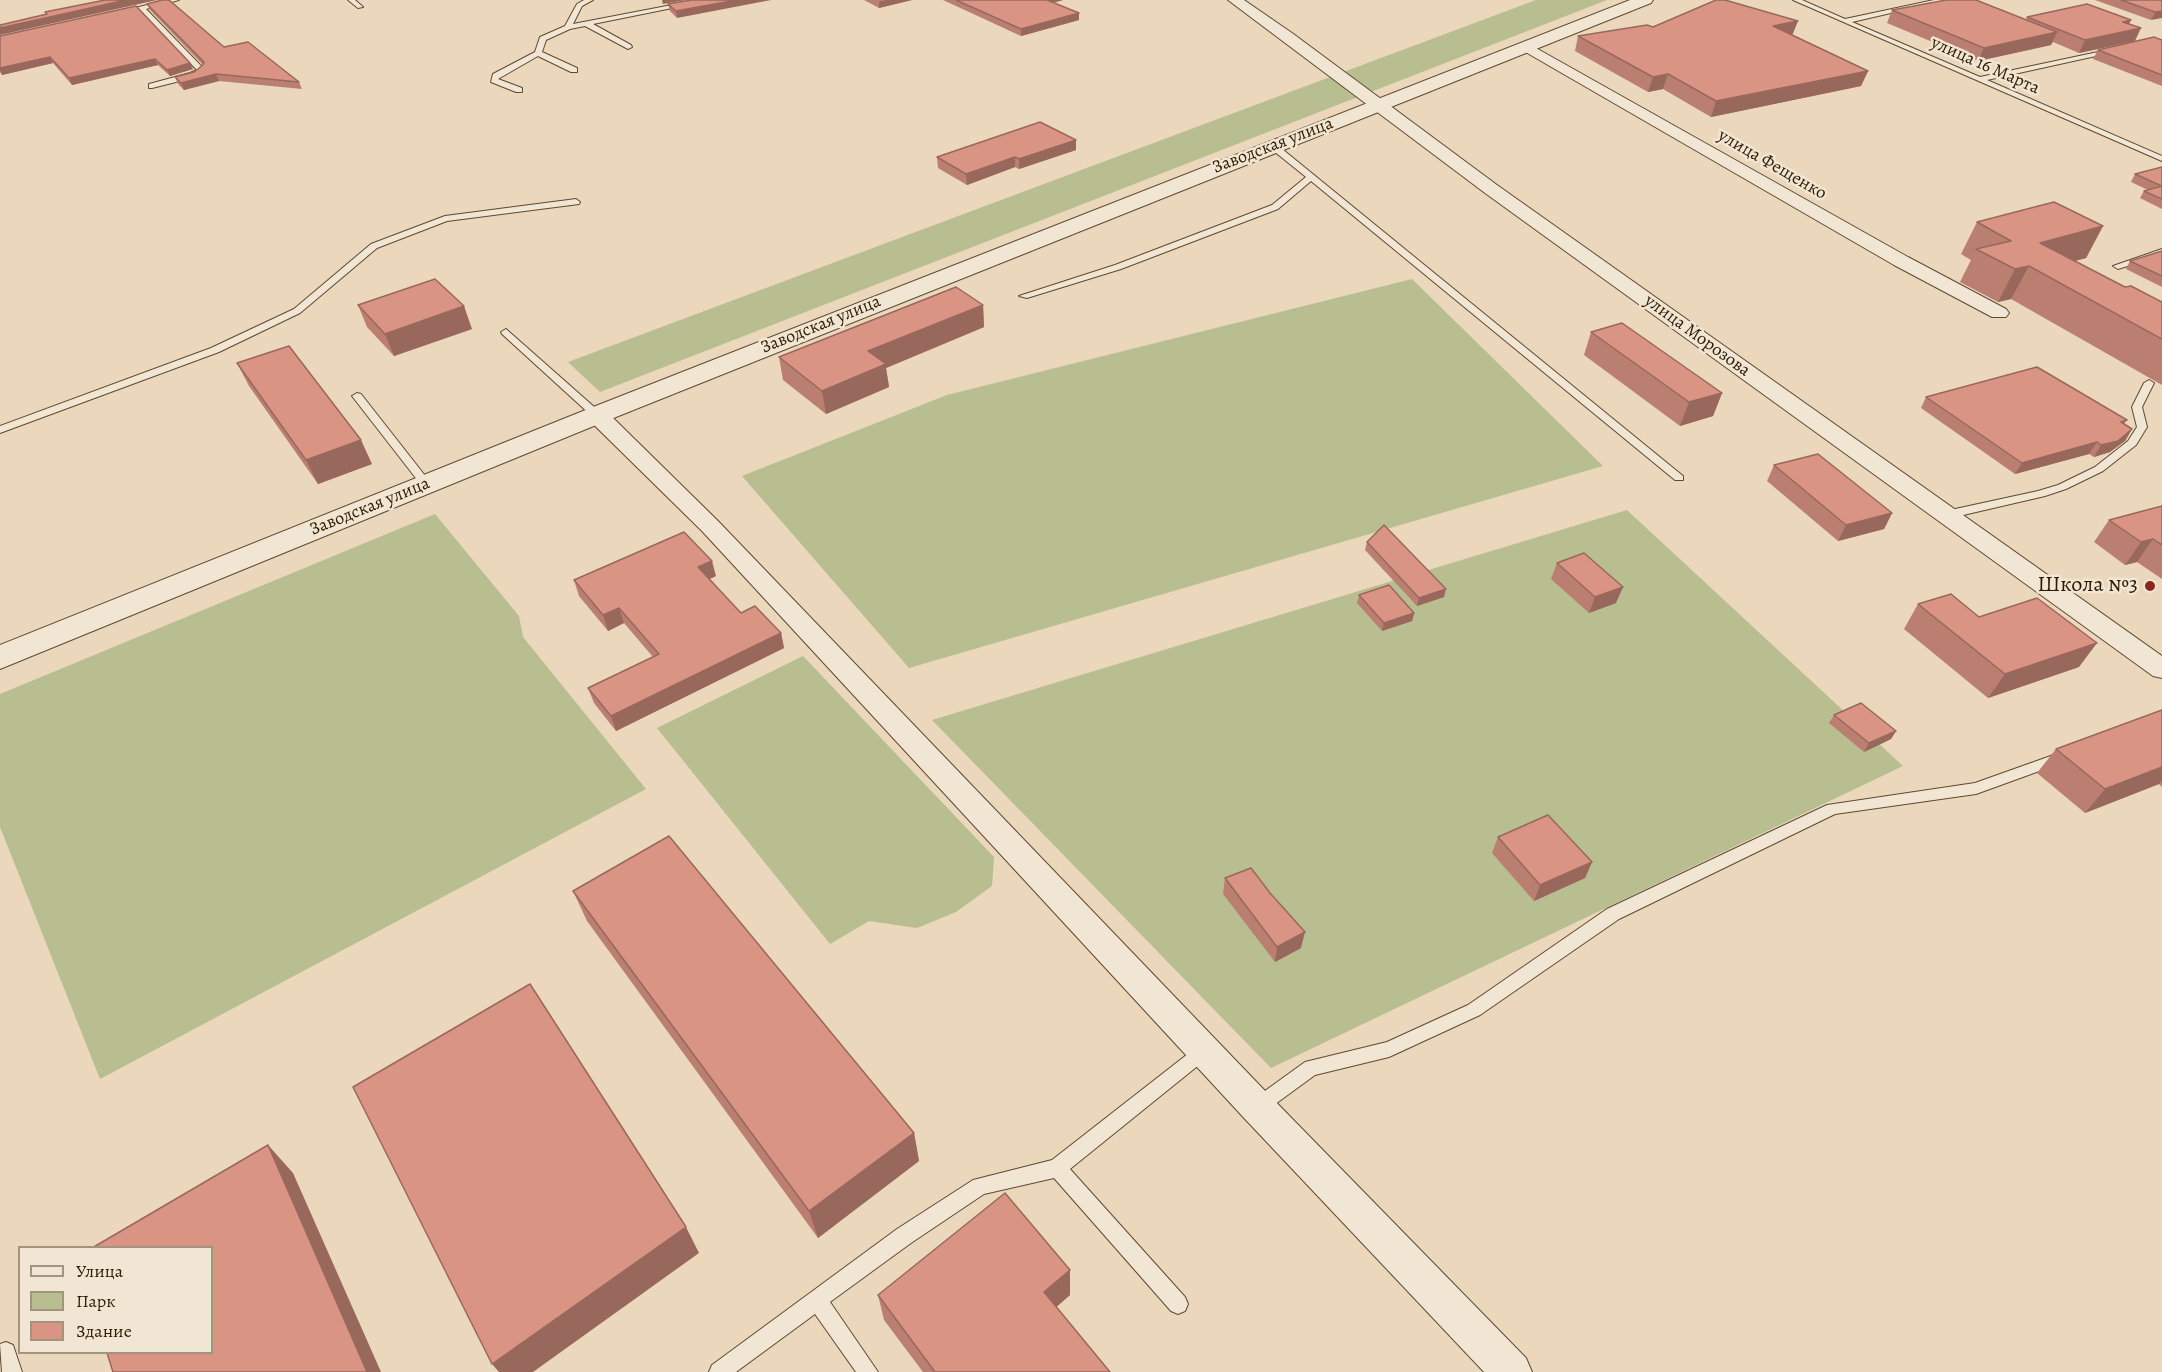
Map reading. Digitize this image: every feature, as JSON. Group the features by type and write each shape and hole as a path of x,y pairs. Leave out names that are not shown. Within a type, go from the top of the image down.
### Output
{"street":[{"name":"улица Морозова","path":"1235,0 1287,36 1491,189 2162,669"},
{"name":"Заводская улица","path":"0,658 597,415 1645,0"},
{"name":"улица Фещенко","path":"1527,47 1891,255 2000,313"},
{"path":"597,415 710,526 1257,1107 1512,1372"}],"lane":[{"path":"110,15 176,0"},
{"path":"351,0 360,7"},
{"path":"568,27 579,5 590,0"},
{"path":"519,90 494,80 496,76 538,53 543,39 568,27 654,8 709,0"},
{"name":"улица 16 Марта","path":"1796,0 2162,159"},
{"path":"1845,21 1944,0"},
{"path":"142,8 201,70 193,75 153,86"},
{"path":"587,24 628,47"},
{"path":"1978,80 2128,47"},
{"path":"538,53 574,70"},
{"path":"1273,146 1679,478"},
{"path":"1024,296 1118,267 1275,207 1311,177"},
{"path":"0,430 215,350 297,311 374,246 445,219 576,202"},
{"path":"2118,266 2162,252"},
{"path":"506,332 597,415"},
{"path":"1946,515 2041,494 2062,487 2099,469 2132,443 2142,427 2138,407 2149,383"},
{"path":"357,396 426,484"},
{"path":"1257,1107 1311,1068 1389,1049 1474,1010 1613,914 1832,809 1976,788 2075,752"},
{"path":"718,1372 816,1299 980,1186 1056,1168 1204,1051"},
{"path":"1056,1168 1178,1304"},
{"path":"816,1299 868,1372"},
{"path":"6,1352 12,1372"}],"green space":[{"path":"1536,0 1607,0 600,392 568,362"},
{"path":"1412,279 1603,466 909,668 742,476 947,395"},
{"path":"1627,510 1903,766 1271,1068 932,720"},
{"path":"435,514 519,616 523,637 646,789 100,1079 0,827 0,694"},
{"path":"803,656 994,857 992,886 956,912 917,928 869,921 830,944 657,728"}],"building":[{"path":"105,0 126,0 0,28 0,25 47,14 45,12"},
{"path":"169,0 224,47 248,42 299,82 216,74 181,83 175,77 194,72 204,62 147,4"},
{"path":"691,0 737,0 676,11 668,4"},
{"path":"956,0 1047,0 1079,13 1021,29"},
{"path":"1716,0 1725,0 1798,21 1773,26 1868,71 1716,101 1668,74 1653,77 1578,36 1647,25 1653,27"},
{"path":"1946,0 1976,0 2057,32 1984,48 1892,10"},
{"path":"2121,0 2162,0 2162,11 2155,12"},
{"path":"2087,4 2131,20 2123,22 2141,28 2085,40 2027,17"},
{"path":"136,6 190,63 167,70 155,59 69,78 50,57 0,68 0,36"},
{"path":"2154,37 2162,40 2162,75 2098,50"},
{"path":"1040,122 1076,140 966,174 937,157"},
{"path":"2162,167 2162,186 2135,174"},
{"path":"2162,186 2162,199 2144,191"},
{"path":"2054,202 2103,226 2040,243 2125,287 2131,286 2162,302 2162,339 2029,266 2015,269 1976,249 2011,241 1977,222"},
{"path":"2162,251 2162,276 2130,261"},
{"path":"435,279 464,306 385,334 358,305"},
{"path":"956,287 983,305 868,351 886,364 822,391 779,357"},
{"path":"1622,323 1722,393 1689,402 1591,332"},
{"path":"289,346 361,440 306,460 237,363"},
{"path":"2037,367 2127,420 2121,422 2132,429 2118,441 2101,445 2097,442 2022,463 1926,397"},
{"path":"1818,454 1892,513 1846,525 1774,465"},
{"path":"2162,506 2162,545 2153,539 2141,542 2109,520"},
{"path":"1384,525 1446,589 1419,598 1367,542"},
{"path":"684,532 712,561 698,567 741,613 755,606 781,633 611,716 588,688 659,654 619,608 603,615 574,580"},
{"path":"1584,553 1623,587 1595,597 1557,563"},
{"path":"1389,585 1414,613 1384,623 1359,595"},
{"path":"1951,594 1979,617 2037,598 2097,643 2005,674 1918,604"},
{"path":"1861,703 1896,731 1869,743 1834,715"},
{"path":"2162,710 2162,767 2105,789 2056,749"},
{"path":"1548,815 1592,862 1540,885 1498,837"},
{"path":"669,836 914,1133 809,1211 573,891"},
{"path":"1251,868 1305,932 1277,947 1225,878"},
{"path":"530,984 686,1227 492,1364 353,1087"},
{"path":"268,1145 367,1372 113,1372 107,1354 213,1354 213,1246 95,1246"},
{"path":"1005,1193 1070,1270 1044,1292 1110,1372 935,1372 878,1295"}],"place":[{"name":"Школа №3","path":"2150,586"}]}
